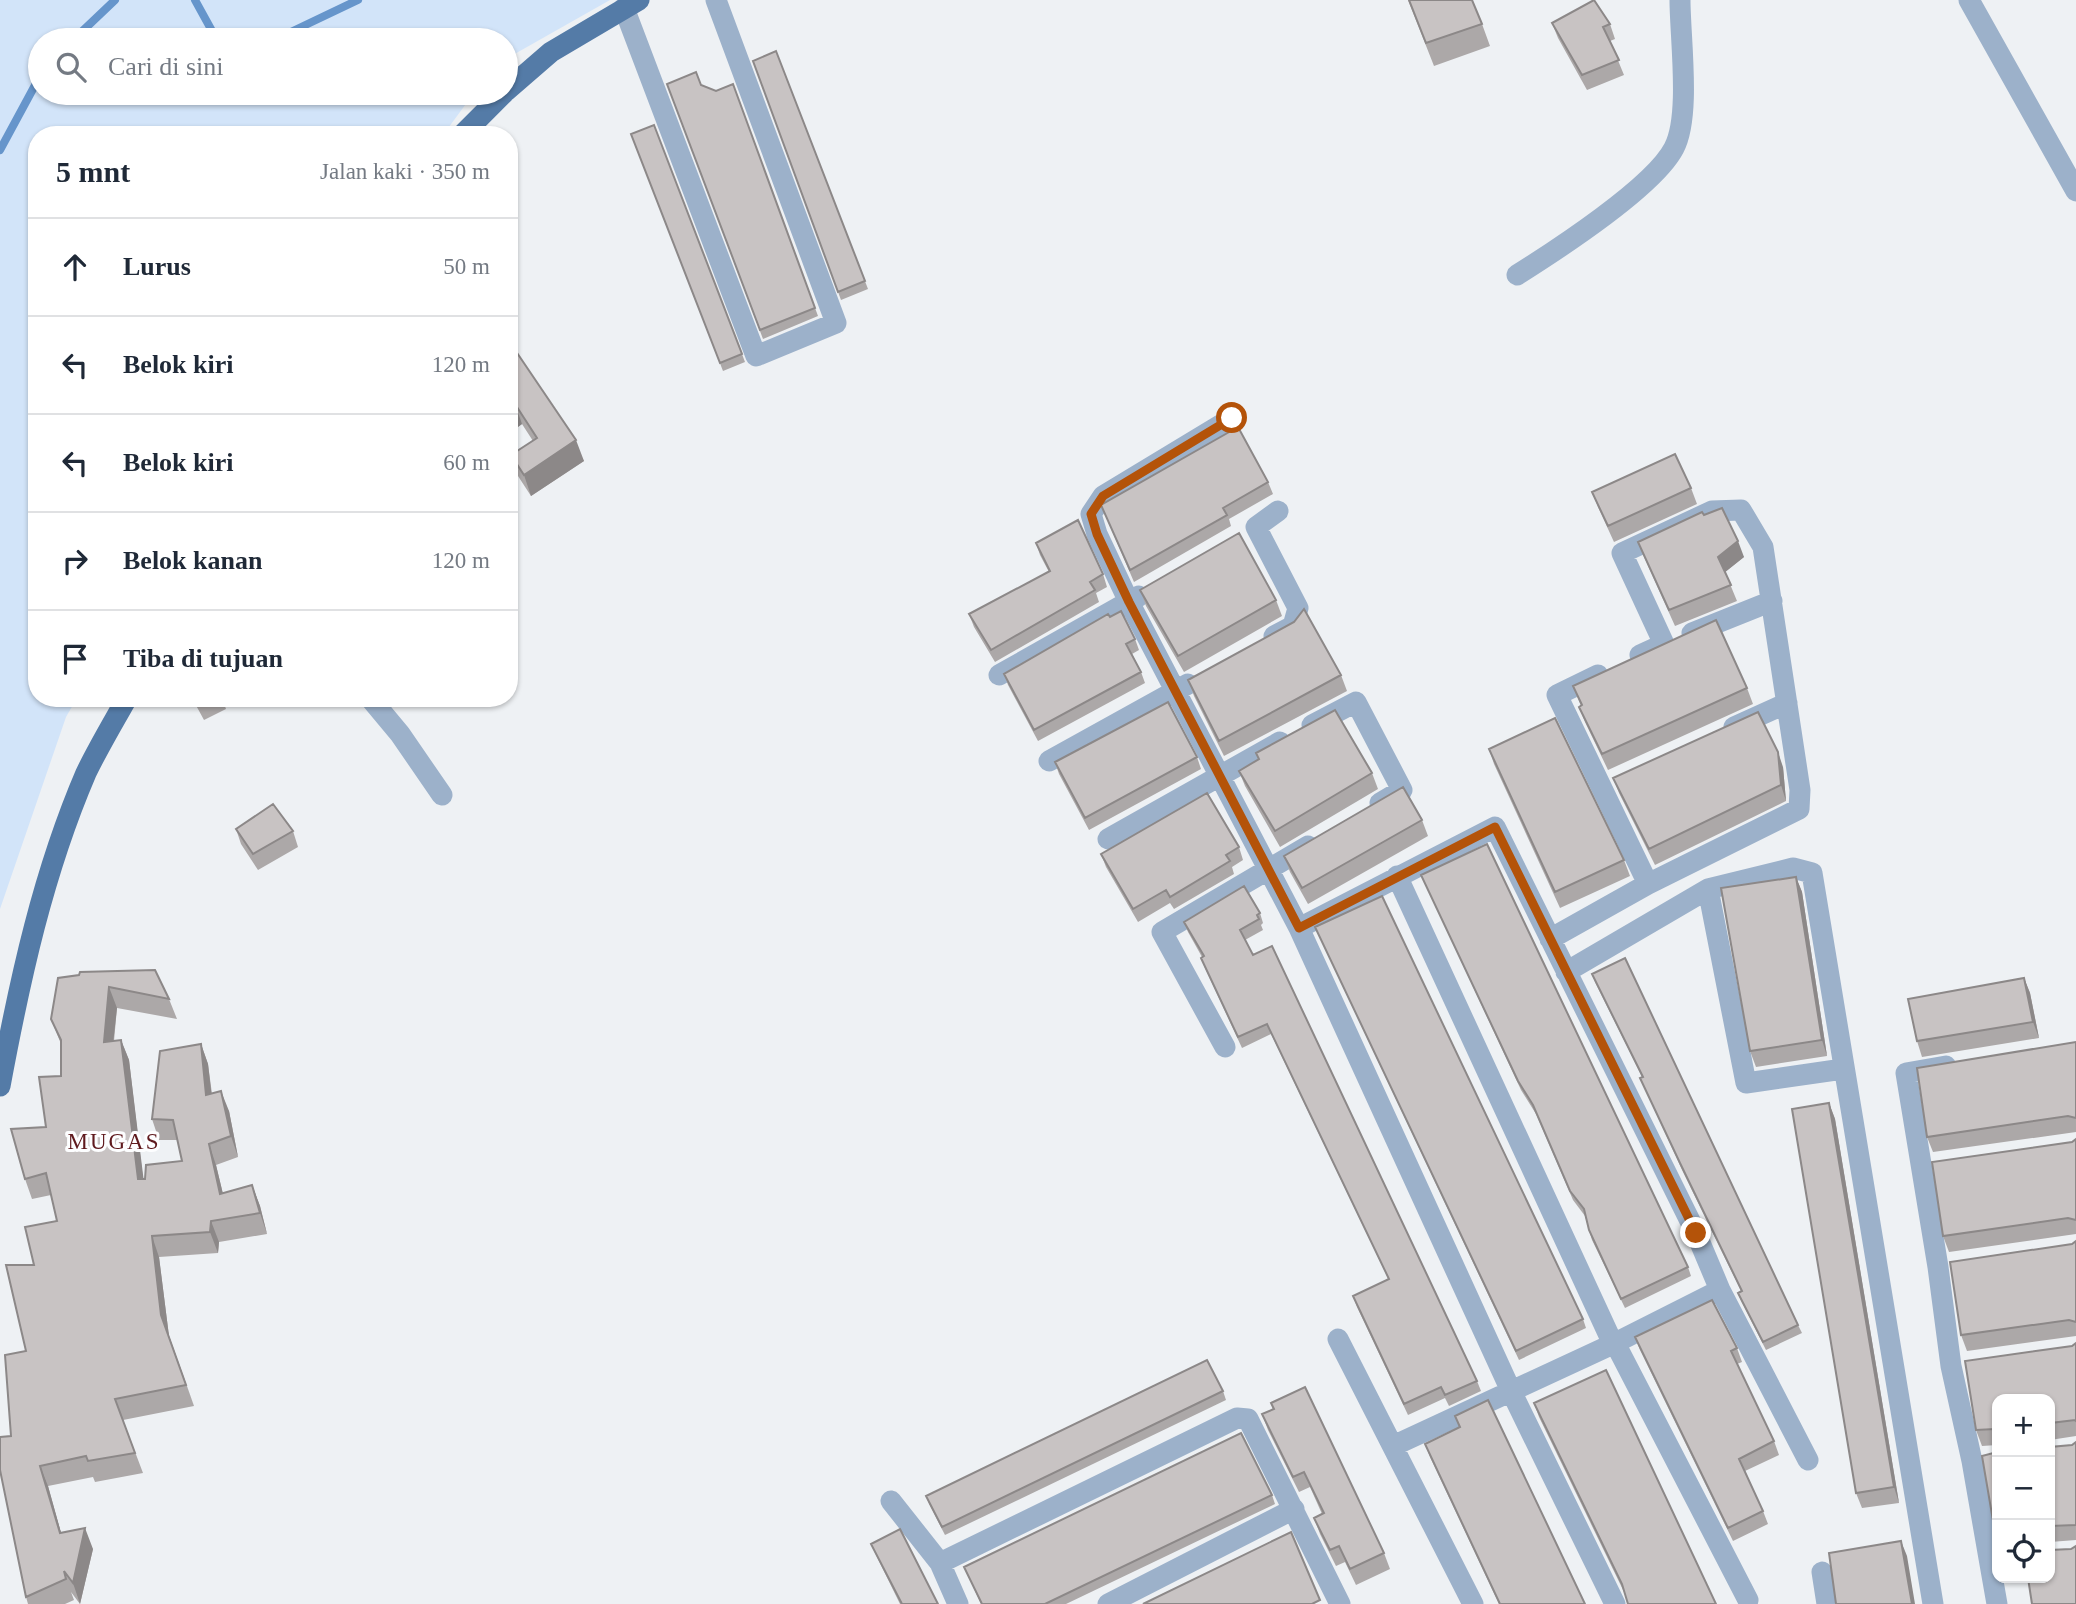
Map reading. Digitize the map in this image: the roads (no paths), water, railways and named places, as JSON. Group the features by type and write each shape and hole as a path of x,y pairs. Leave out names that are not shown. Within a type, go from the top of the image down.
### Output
{"main road":[{"path":"518,81 551,52 632,4"},
{"path":"471,126 492,105"},
{"path":"0,1086 29,947 51,866 88,771 122,707"}],"street":[{"path":"632,4 756,356 836,323 716,0"},
{"path":"1517,275 1566,244 1656,172 1675,148 1683,106 1679,0"},
{"path":"1969,0 2076,191"},
{"path":"1232,418 1103,496 1093,507 1091,522 1129,602 1299,928 1511,1391 1615,1604"},
{"path":"1550,939 1648,884 1799,809 1800,790 1763,547 1741,510 1712,512 1622,553 1664,644"},
{"path":"1233,541 1278,512"},
{"path":"1256,527 1298,608 1293,626 1258,645"},
{"path":"999,675 1152,588"},
{"path":"1648,884 1557,695 1664,644 1772,601"},
{"path":"1049,761 1212,670"},
{"path":"1108,839 1221,774 1356,702 1402,790 1366,812"},
{"path":"1712,737 1787,703"},
{"path":"378,707 400,734 442,795"},
{"path":"1601,787 1625,776"},
{"path":"1299,928 1495,827 1696,1233 1720,1290 1808,1460"},
{"path":"1225,1047 1162,932 1329,833"},
{"path":"1566,972 1708,889 1793,868 1812,873 1933,1604"},
{"path":"1397,876 1614,1344 1748,1600"},
{"path":"1708,889 1746,1083 1843,1069"},
{"path":"1972,1062 1906,1073 1945,1266 1951,1366 1992,1556"},
{"path":"1923,1167 1948,1164"},
{"path":"1393,1446 1614,1344 1720,1290"},
{"path":"1338,1339 1473,1604"},
{"path":"1951,1366 1976,1363"},
{"path":"940,1563 1237,1418 1248,1419 1340,1604"},
{"path":"1972,1461 1992,1458"},
{"path":"891,1501 940,1563 958,1604"},
{"path":"1108,1604 1294,1509"},
{"path":"1822,1572 1827,1604"},
{"path":"1995,1583 1997,1604"}],"waterway":[{"path":"86,28 115,0"},
{"path":"195,0 210,28"},
{"path":"299,28 358,0"},
{"path":"0,150 28,98"}],"district":[{"name":"MUGAS","path":"114,1141"}]}
